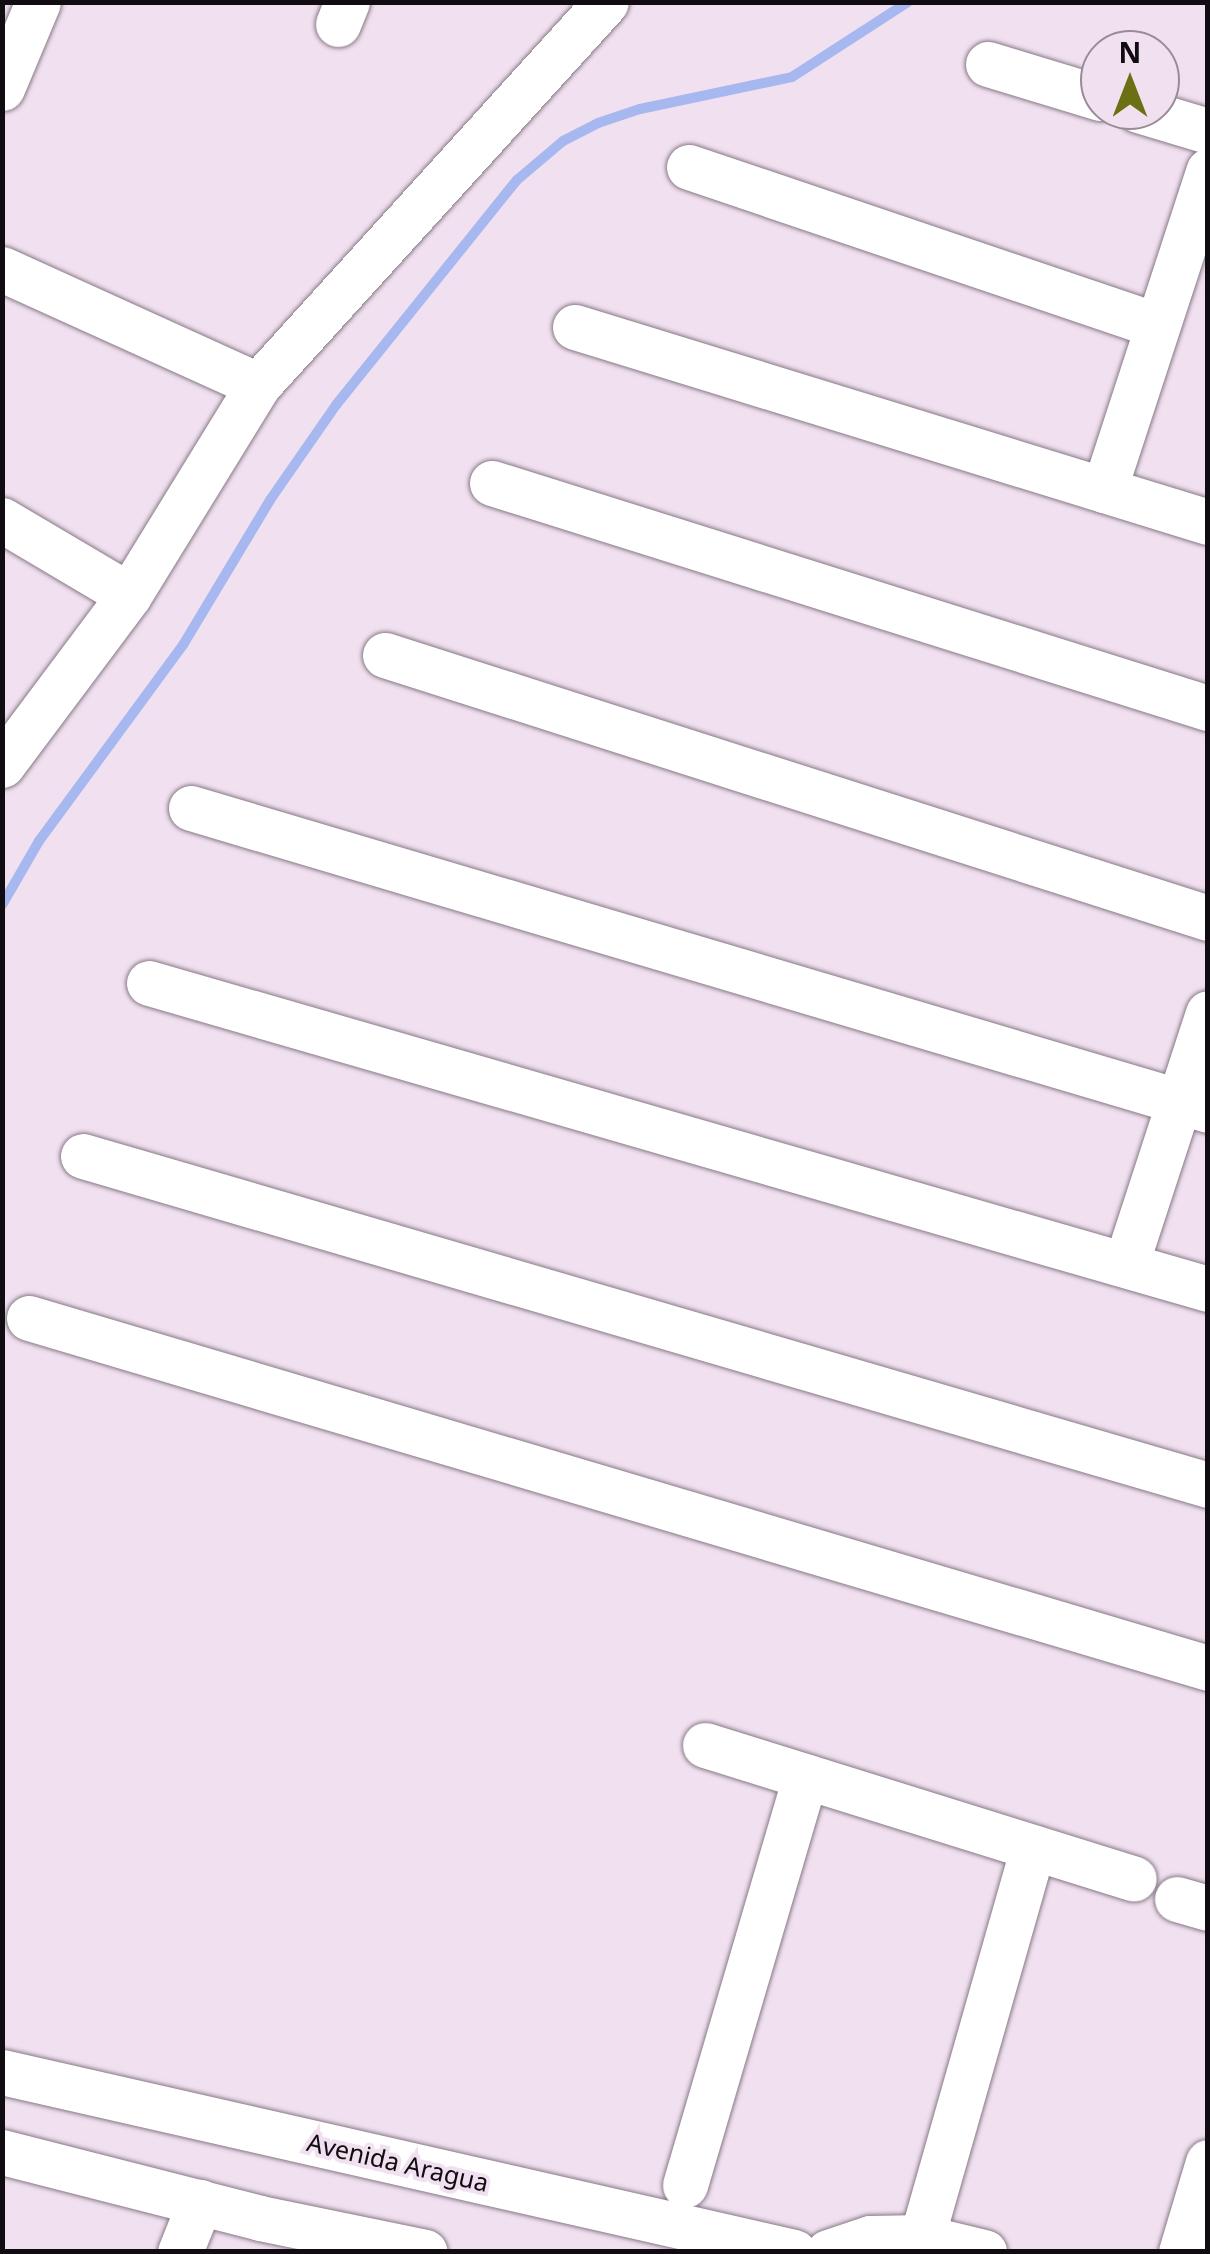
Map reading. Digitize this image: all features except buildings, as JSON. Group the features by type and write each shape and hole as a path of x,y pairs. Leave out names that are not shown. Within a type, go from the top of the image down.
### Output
{"street":[{"path":"2,88 38,2"},
{"path":"2,765 129,594 258,386 606,2"},
{"path":"988,64 1080,92"},
{"path":"1180,123 1208,131"},
{"path":"689,166 1154,324"},
{"path":"1104,490 1154,324 1208,171"},
{"path":"2,269 258,386"},
{"path":"575,326 1208,522"},
{"path":"492,483 1208,708"},
{"path":"2,520 129,594"},
{"path":"385,655 1208,918"},
{"path":"190,808 1193,1106"},
{"path":"149,983 1208,1289"},
{"path":"1126,1264 1193,1106 1208,1013"},
{"path":"83,1156 1208,1485"},
{"path":"29,1318 1208,1668"},
{"path":"705,1745 1134,1880"},
{"path":"685,2185 805,1776"},
{"path":"922,2237 1032,1848"},
{"name":"Avenida Aragua","path":"2,2072 794,2252"},
{"path":"2,2152 200,2202 256,2235 424,2252"},
{"path":"1181,2252 1208,2162"},
{"path":"180,2252 200,2202"},
{"path":"828,2252 870,2238 922,2237 984,2252"}],"waterway":[{"path":"2,905 39,841 183,645 270,500 336,405 517,180 563,141 598,123 640,109 792,77 908,2"}]}
